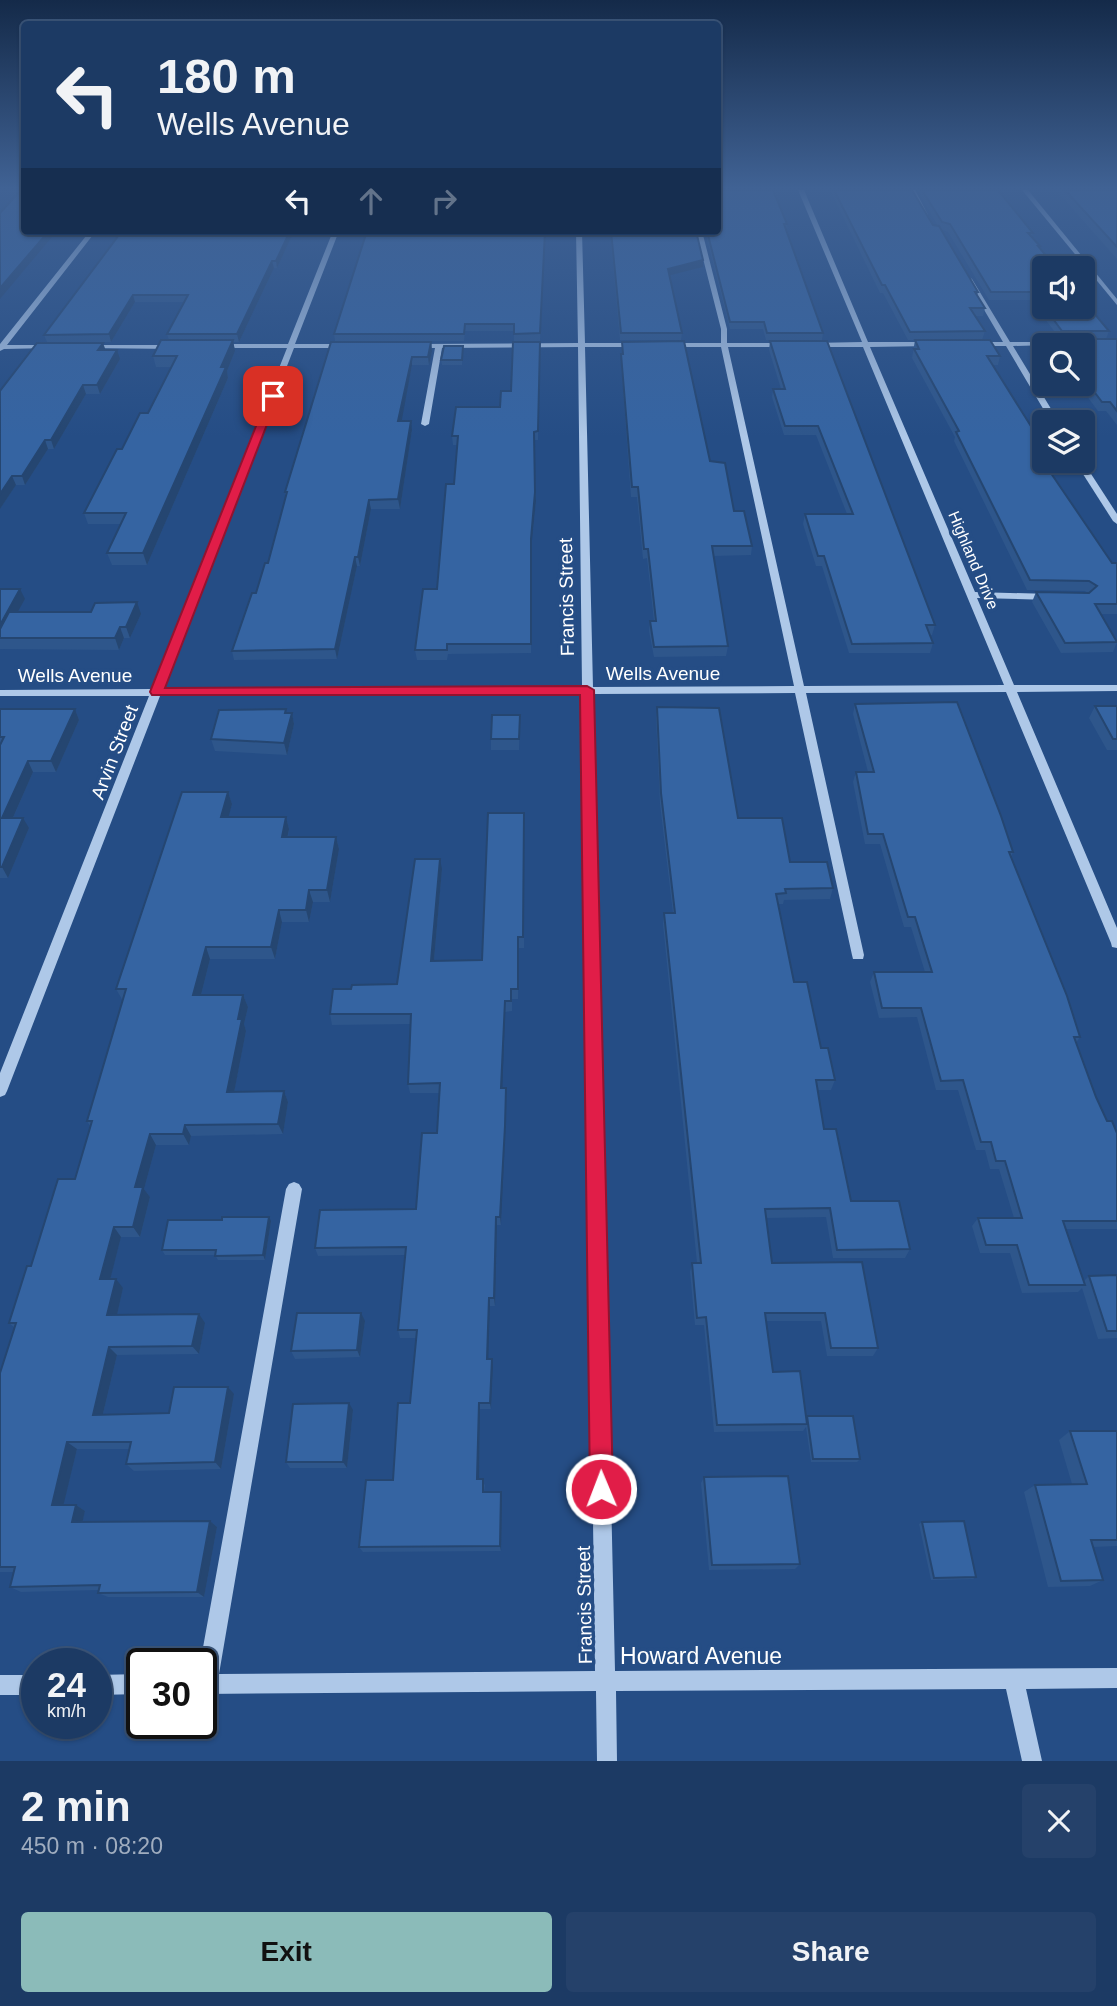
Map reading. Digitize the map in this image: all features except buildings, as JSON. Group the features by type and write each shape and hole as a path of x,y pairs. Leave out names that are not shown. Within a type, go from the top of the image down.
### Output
{"street":[{"path":"1,348 61,272"},
{"name":"Arvin Street","path":"0,1091 320,272"},
{"name":"Francis Street","path":"580,272 607,1761"},
{"path":"710,272 858,955"},
{"name":"Highland Drive","path":"836,272 1117,943"},
{"path":"966,272 1048,410"},
{"path":"1092,272 1117,303"},
{"path":"802,345 944,344"},
{"path":"971,344 1032,344"},
{"path":"412,346 647,345"},
{"path":"660,345 789,345"},
{"path":"209,346 359,346"},
{"path":"425,424 439,346"},
{"path":"1,348 57,347"},
{"path":"85,347 182,347"},
{"path":"1086,473 1117,522"},
{"path":"971,594 1060,597"},
{"name":"Wells Avenue","path":"0,693 1117,688"},
{"name":"Howard Avenue","path":"217,1684 1117,1678"},
{"path":"1014,1679 1032,1761"},
{"path":"0,1685 21,1685"}],"lane":[{"path":"211,1648 294,1189"}],"route":[{"path":"273,396 156,692 587,690 601,1489"}]}
